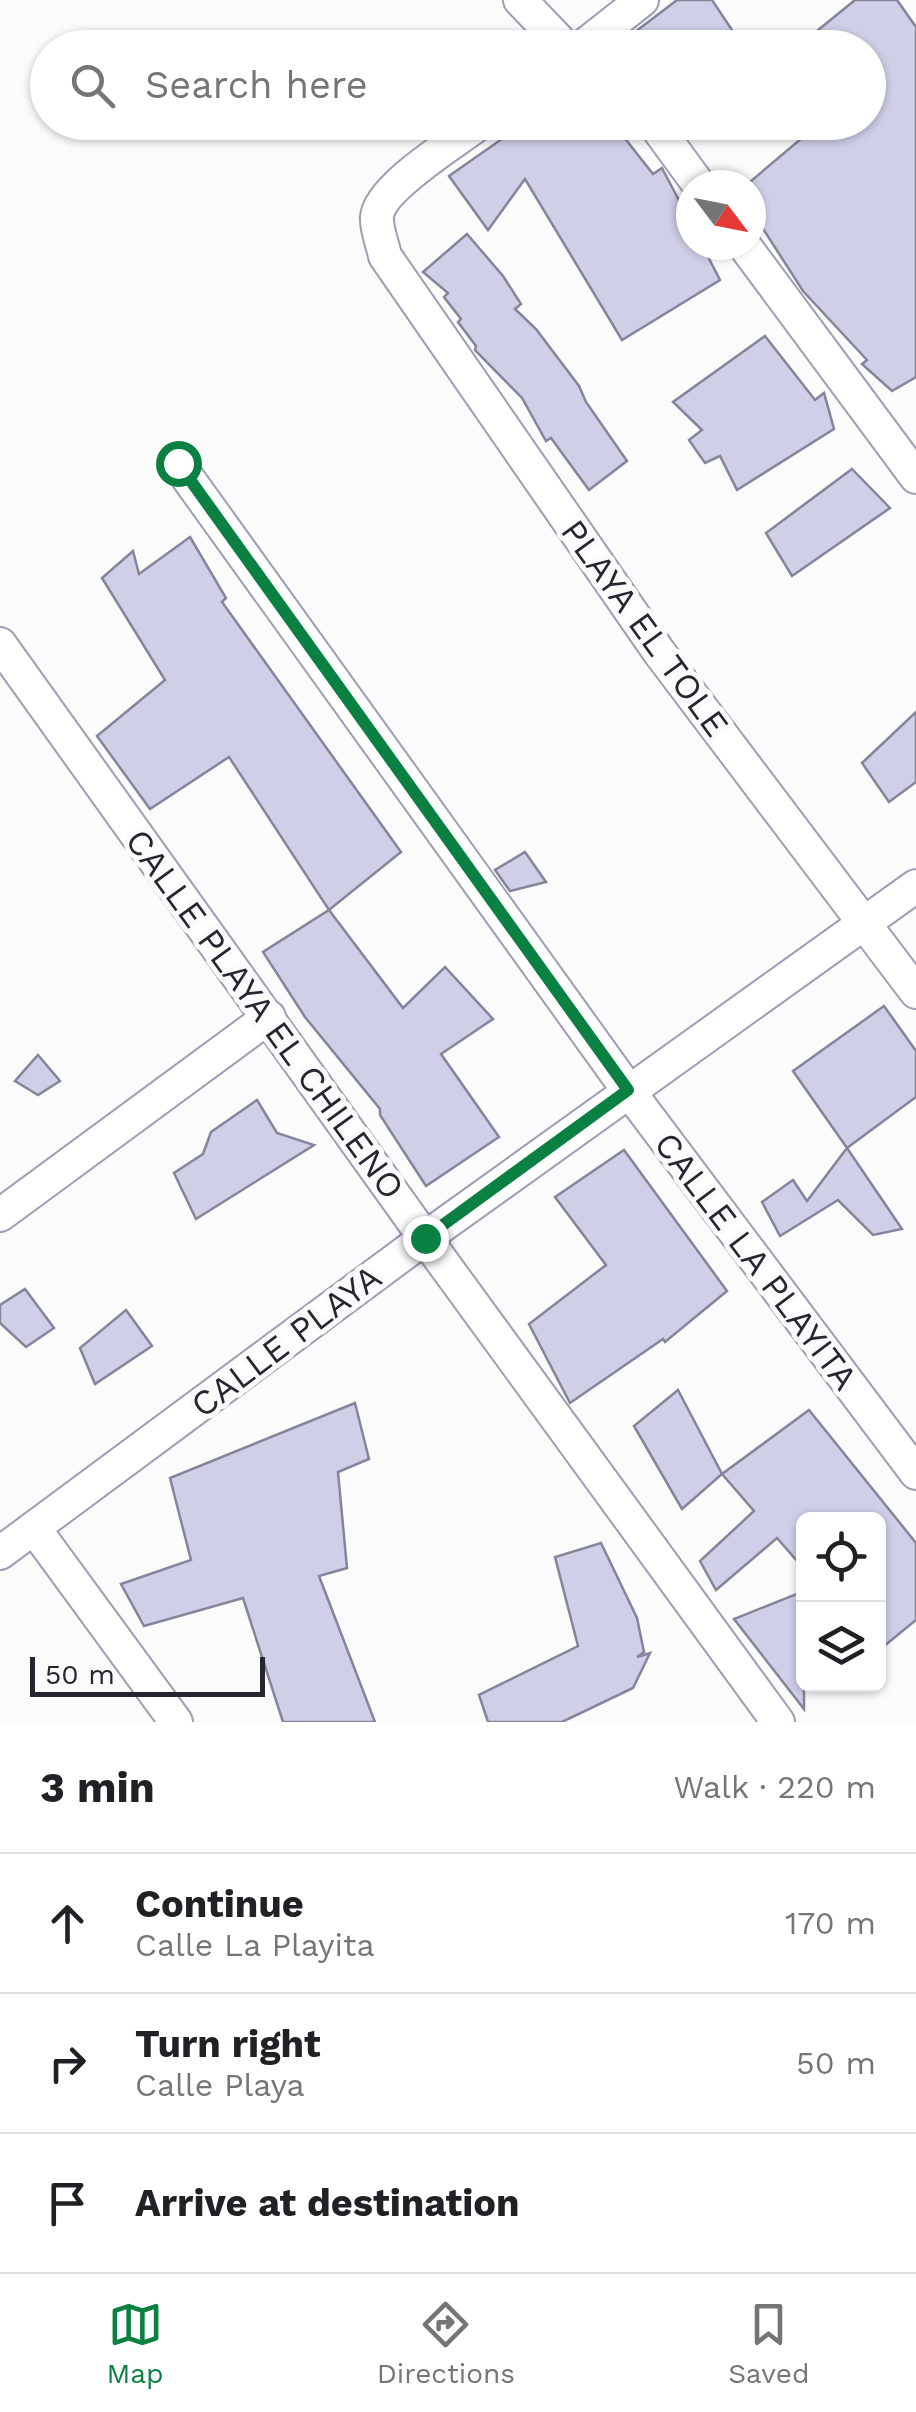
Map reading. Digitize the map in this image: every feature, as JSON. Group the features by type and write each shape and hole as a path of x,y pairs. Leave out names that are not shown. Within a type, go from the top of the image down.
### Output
{"street":[{"path":"520,0 562,30"},
{"path":"604,30 642,0"},
{"name":"PLAYA EL TOLE","path":"457,140 394,188 382,204 377,217 385,256 659,652 916,992"},
{"path":"666,140 688,170"},
{"path":"755,260 916,477"},
{"name":"CALLE LA PLAYITA","path":"178,463 628,1090 916,1474"},
{"name":"CALLE PLAYA EL CHILENO","path":"0,644 778,1722"},
{"name":"CALLE PLAYA","path":"0,1553 628,1090 916,886"},
{"path":"0,1214 269,1018"},
{"path":"34,1528 176,1722"}],"building":[{"path":"677,0 712,0 732,30 638,30"},
{"path":"855,0 897,0 916,27 916,377 892,391 862,364 867,360 803,291 766,233 764,170 800,140 886,140 886,30 818,30"},
{"path":"500,140 626,140 653,174 662,168 676,195 676,260 710,260 720,280 622,340 525,179 488,230 449,176"},
{"path":"467,234 503,276 521,304 515,309 536,329 579,386 627,461 589,490 551,438 546,441 522,398 475,350 458,322 461,319 444,297 448,293 423,272"},
{"path":"765,336 815,400 824,393 834,429 737,490 720,456 705,463 689,440 702,430 673,402"},
{"path":"852,469 890,508 792,576 766,533"},
{"path":"190,537 226,598 222,602 401,852 329,910 229,757 150,809 97,736 165,680 102,578 133,551 139,574"},
{"path":"916,712 916,782 889,802 862,763"},
{"path":"525,852 546,882 510,891 495,870"},
{"path":"329,910 403,1008 445,967 493,1019 441,1054 499,1137 426,1186 380,1115 380,1109 305,1017 263,952"},
{"path":"884,1006 916,1051 916,1097 847,1148 793,1071"},
{"path":"38,1055 60,1081 38,1095 15,1081"},
{"path":"257,1100 277,1133 314,1145 196,1219 174,1173 203,1154 211,1132"},
{"path":"847,1148 902,1229 873,1235 838,1200 780,1236 762,1202 793,1180 807,1201"},
{"path":"624,1150 727,1291 665,1342 663,1339 570,1403 529,1324 606,1265 555,1197"},
{"path":"25,1289 54,1328 26,1347 0,1323 0,1305"},
{"path":"126,1310 152,1346 95,1384 80,1348"},
{"path":"678,1390 722,1474 682,1509 634,1426"},
{"path":"355,1403 369,1459 338,1472 347,1568 319,1576 375,1722 283,1722 243,1598 144,1626 121,1584 191,1560 170,1478"},
{"path":"809,1410 916,1543 916,1620 886,1644 886,1512 796,1512 796,1560 777,1538 716,1590 700,1561 754,1511 722,1474"},
{"path":"601,1543 637,1618 644,1652 637,1657 650,1653 633,1688 562,1722 488,1722 479,1695 578,1646 555,1557"},
{"path":"796,1594 796,1692 804,1692 804,1709 734,1619"}],"route":[{"path":"178,463 628,1090 425,1238"}]}
